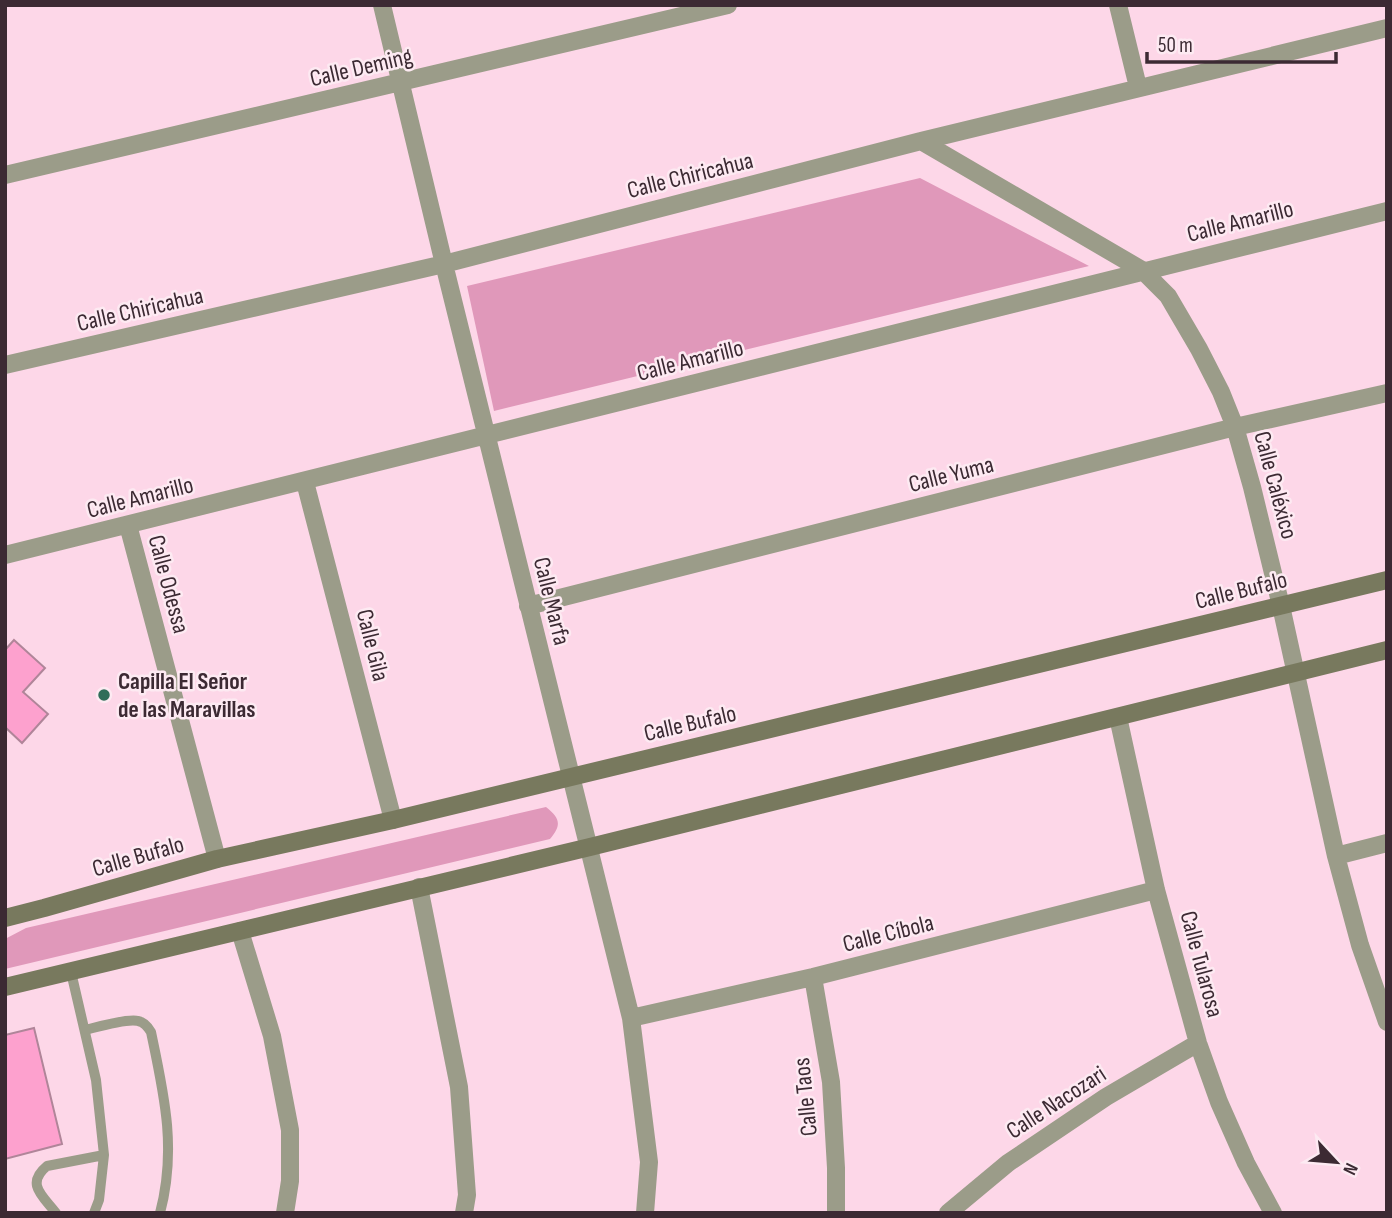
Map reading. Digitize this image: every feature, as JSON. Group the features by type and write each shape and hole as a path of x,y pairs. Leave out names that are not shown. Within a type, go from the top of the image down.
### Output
{"main road":[{"name":"Calle Bufalo","path":"5,918 217,859 393,820 1387,580"},
{"path":"5,987 590,847 1387,650"}],"street":[{"name":"Calle Marfa","path":"382,5 443,264 631,1018 649,1162 645,1213"},
{"name":"Calle Deming","path":"5,175 728,5"},
{"path":"1118,5 1138,87"},
{"name":"Calle Chiricahua","path":"5,365 443,264 921,141 1387,28"},
{"name":"Calle Caléxico","path":"921,141 1142,270 1168,296 1205,360 1236,427 1281,606 1336,856 1360,945 1386,1020"},
{"name":"Calle Amarillo","path":"5,555 1387,211"},
{"name":"Calle Yuma","path":"528,607 1236,427 1387,393"},
{"name":"Calle Gila","path":"305,482 393,820"},
{"name":"Calle Odessa","path":"128,525 217,859"},
{"name":"Calle Tularosa","path":"1118,717 1156,890 1198,1043 1240,1151 1272,1212"},
{"path":"1336,856 1387,843"},
{"path":"419,887 459,1087 467,1195 464,1213"},
{"name":"Calle Cíbola","path":"631,1018 813,977 1156,890"},
{"path":"240,931 272,1036 290,1130 290,1181 285,1213"},
{"name":"Calle Taos","path":"813,977 831,1082 836,1213"},
{"name":"Calle Nacozari","path":"948,1213 1008,1163 1106,1097 1198,1043"}],"lane":[{"path":"71,971 96,1080 104,1155 99,1200 94,1213"},
{"path":"85,1030 131,1020 140,1021 151,1032 166,1105 169,1165 160,1213"},
{"path":"57,1213 37,1187 36,1179 40,1172 47,1166 104,1155"}],"shaded area":[{"path":"920,178 1089,266 494,411 467,286"},
{"path":"546,807 558,822 550,839 5,969 5,939 26,928"}],"building":[{"path":"14,640 45,668 23,692 48,714 22,743 5,727 5,650"},
{"path":"34,1028 62,1144 5,1159 5,1035"}],"place":[{"name":"Capilla El Señor de las Maravillas","path":"104,695"}]}
